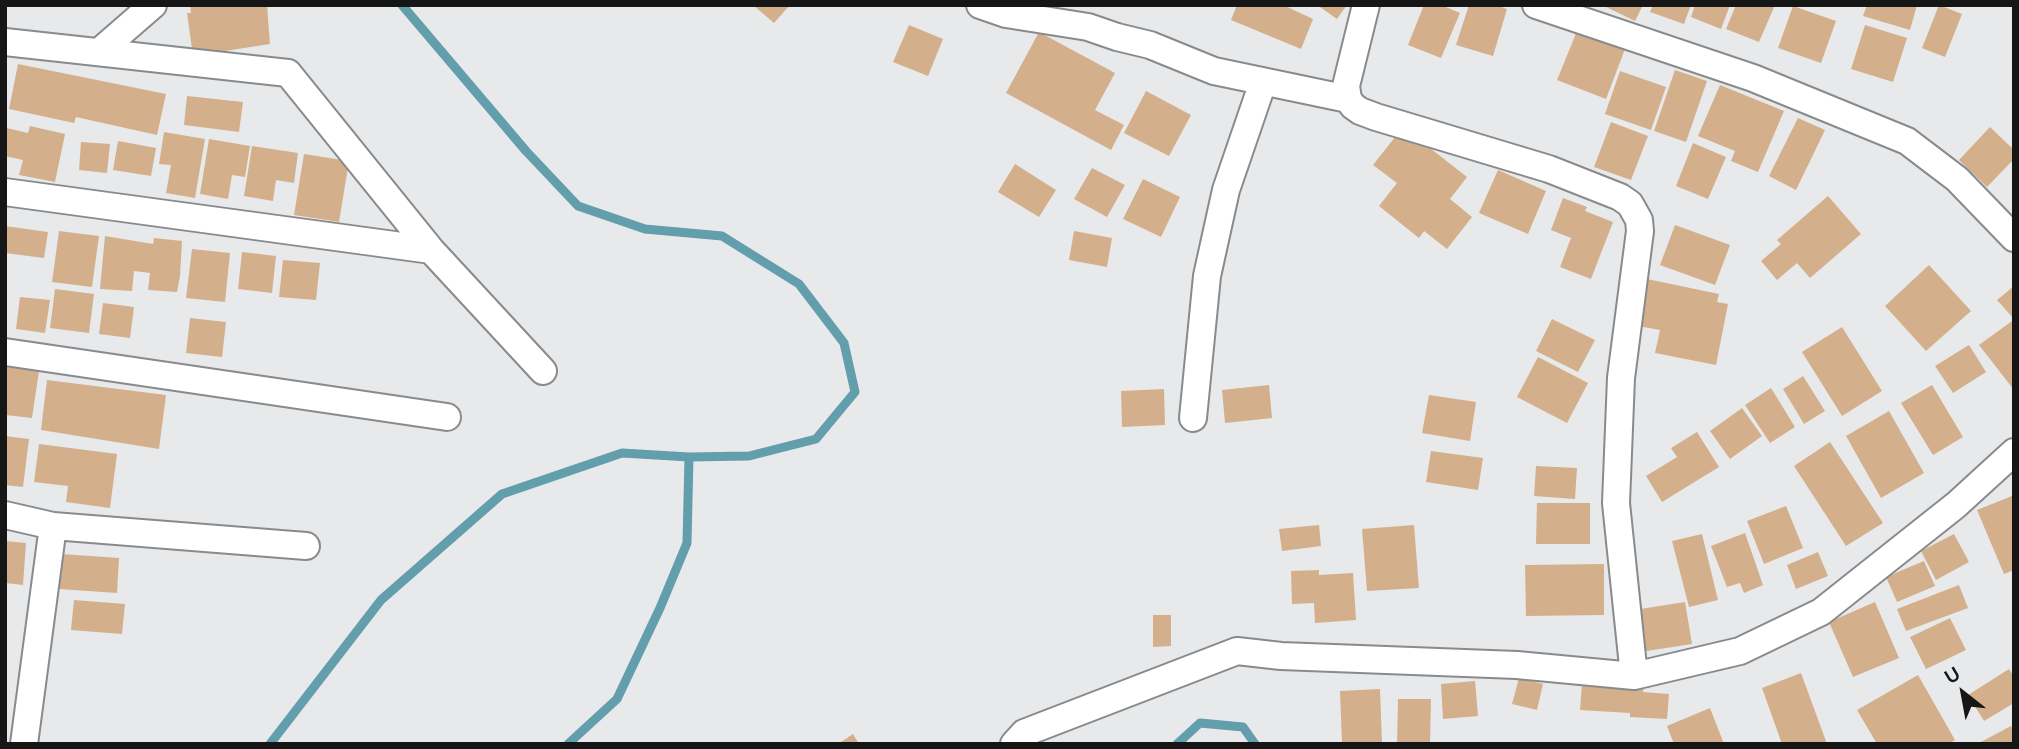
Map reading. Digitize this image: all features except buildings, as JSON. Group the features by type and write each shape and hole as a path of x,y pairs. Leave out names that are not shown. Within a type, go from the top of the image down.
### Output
{"street":[{"path":"100,51 153,5"},
{"path":"980,5 1006,14 1088,27 1150,45 1214,71 1348,99 1360,111 1376,117 1549,169 1608,192 1630,204 1640,231 1621,378 1616,503 1634,676"},
{"path":"1348,99 1346,86 1366,5"},
{"path":"1536,5 1753,78 1908,141 1957,179 2014,238"},
{"path":"5,42 288,72 431,250 542,371"},
{"path":"1193,418 1208,275 1226,190 1262,82"},
{"path":"5,192 431,250"},
{"path":"5,352 447,416"},
{"path":"1014,744 1024,733 1237,651 1280,656 1517,665 1634,676 1740,651 1821,612 1956,505 2014,452"},
{"path":"5,515 53,526 306,546"},
{"path":"24,744 53,526"}],"waterway":[{"path":"270,744 381,600 502,494 622,453 689,457 749,456 816,439 855,392 844,343 799,284 722,236 645,229 578,206 526,151 402,5"},
{"path":"568,744 617,699 660,608 687,543 689,457"},
{"path":"1177,744 1200,723 1243,727 1255,744"}]}
